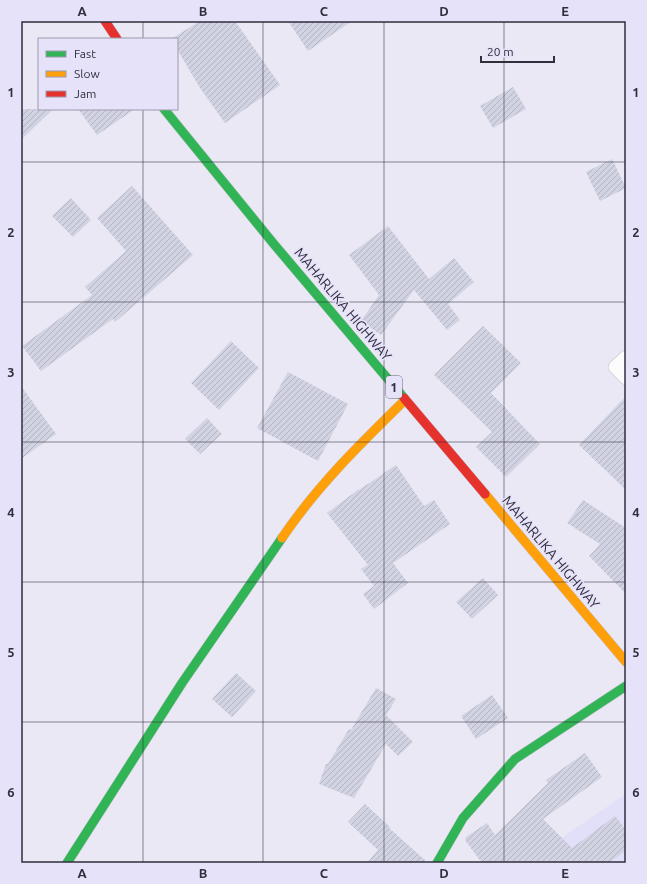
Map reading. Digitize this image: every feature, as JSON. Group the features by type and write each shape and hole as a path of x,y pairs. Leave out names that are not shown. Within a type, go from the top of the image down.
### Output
{"main road":[{"path":"105,21 116,38"},
{"name":"MAHARLIKA HIGHWAY","path":"165,110 273,243 626,662"},
{"path":"67,863 182,683 300,512 352,452 405,400"},
{"path":"437,863 463,818 515,759 626,686"}],"lane":[{"path":"626,357 615,367 626,378"}],"shaded area":[{"path":"626,794 626,863 526,863 570,832"}],"building":[{"path":"200,21 235,21 280,85 225,123 200,88 178,51 178,38 173,38"},
{"path":"288,21 352,21 308,51"},
{"path":"513,87 526,109 493,128 480,106"},
{"path":"21,109 52,110 21,140"},
{"path":"79,110 134,110 97,135"},
{"path":"612,159 626,188 600,201 586,172"},
{"path":"132,186 193,255 115,322 113,319 41,371 22,346 92,295 85,287 126,251 97,218"},
{"path":"71,198 91,220 73,237 52,216"},
{"path":"388,226 429,279 454,258 474,282 448,304 460,320 447,330 414,290 381,335 361,321 379,295 349,255"},
{"path":"483,326 521,363 491,393 540,444 506,477 476,447 492,432 434,375"},
{"path":"231,341 259,368 219,410 191,383"},
{"path":"288,372 348,404 318,461 257,428"},
{"path":"21,386 56,434 21,459"},
{"path":"626,396 626,490 579,445"},
{"path":"207,418 222,434 200,454 185,439"},
{"path":"396,465 424,506 434,500 450,524 393,563 408,583 374,609 363,594 374,586 361,569 368,565 327,513 359,489"},
{"path":"583,500 626,528 626,594 589,556 600,544 567,523"},
{"path":"483,578 498,595 472,619 456,602"},
{"path":"236,673 256,691 232,717 212,699"},
{"path":"376,688 396,699 386,715 413,742 398,756 386,744 354,798 319,784 326,764 328,764 349,729 351,730"},
{"path":"492,695 508,718 476,739 461,716"},
{"path":"585,753 602,777 543,819 572,848 615,816 626,830 626,850 609,863 482,863 465,840 466,837 487,823 495,835 548,783 546,780"},
{"path":"365,804 425,860 425,863 367,863 378,850 348,822"}],"traffic: fast":[{"path":"165,110 273,243 404,398"},
{"path":"67,863 182,683 282,538"},
{"path":"437,863 463,818 515,759 626,686"}],"traffic: slow":[{"path":"282,538 325,483 356,449 405,400"},
{"path":"485,494 626,662"}],"traffic: jam":[{"path":"105,21 116,38"},
{"path":"404,398 485,494"}]}
